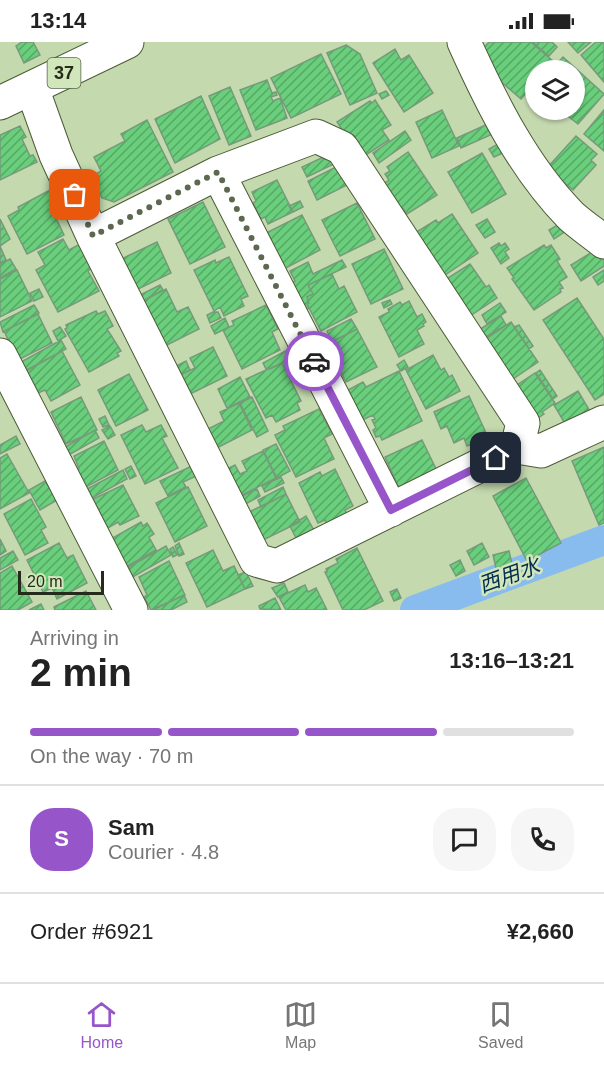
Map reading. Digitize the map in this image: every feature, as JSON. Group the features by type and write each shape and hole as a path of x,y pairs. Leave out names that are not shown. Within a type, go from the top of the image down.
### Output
{"street":[{"name":"37","path":"0,103 127,42"},
{"path":"464,42 489,96 532,169 572,216 604,242"},
{"path":"32,88 56,155 93,236 256,560 277,566 517,447 541,451 604,422"},
{"path":"93,236 218,172 316,136 342,148 523,423 517,447"},
{"path":"218,172 391,510"},
{"path":"0,356 130,610"}],"building":[{"path":"22,42 33,42 40,55 24,63 16,46"},
{"path":"489,42 531,42 552,60 525,60 525,95 521,99 491,73 480,52"},
{"path":"532,42 552,42 557,47 549,56"},
{"path":"568,42 591,42 578,53"},
{"path":"596,42 604,42 604,82 581,55"},
{"path":"346,45 360,54 377,93 350,105 327,53"},
{"path":"395,49 401,60 409,55 433,93 404,112 373,63"},
{"path":"321,54 341,94 291,118 271,78"},
{"path":"585,77 604,94 585,116"},
{"path":"267,80 272,93 276,92 277,95 271,97 273,101 280,98 287,118 256,130 240,90"},
{"path":"230,87 251,136 229,145 209,96"},
{"path":"386,91 389,95 382,99 379,94"},
{"path":"201,96 220,139 175,163 155,119"},
{"path":"375,100 391,125 382,130 389,140 361,158 337,122"},
{"path":"442,110 459,146 432,158 416,122"},
{"path":"604,110 604,151 584,134"},
{"path":"147,120 173,172 114,202 102,198 91,177 101,171 94,157 125,141 121,134"},
{"path":"490,123 495,133 461,148 457,138"},
{"path":"20,126 26,137 22,139 30,156 33,155 37,162 0,180 0,135"},
{"path":"405,131 411,140 379,163 373,153"},
{"path":"576,136 597,154 591,160 596,165 573,190 547,168"},
{"path":"498,144 503,153 494,157 489,149"},
{"path":"408,152 437,195 407,214 402,207 398,210 377,188 389,180 385,174 390,171 387,167"},
{"path":"332,153 336,163 307,177 302,167"},
{"path":"482,153 506,194 472,213 448,172"},
{"path":"338,166 347,185 317,200 308,181"},
{"path":"277,180 293,212 268,224 265,217 261,219 253,203 256,201 252,192"},
{"path":"50,190 63,214 56,218 64,235 27,254 8,216 19,210 18,207"},
{"path":"300,201 303,207 293,212 289,206"},
{"path":"203,202 225,247 190,264 168,219"},
{"path":"357,203 375,239 340,256 322,220"},
{"path":"452,214 478,253 439,279 410,236 436,220 438,223"},
{"path":"302,215 320,250 284,269 266,233"},
{"path":"0,219 10,239 0,246"},
{"path":"487,219 495,232 485,238 476,225"},
{"path":"561,223 566,231 554,239 549,230"},
{"path":"63,239 69,250 82,243 94,267 88,271 99,291 58,312 36,270 45,265 38,252"},
{"path":"157,242 171,273 132,292 117,261"},
{"path":"499,243 501,246 505,243 509,249 505,252 509,258 501,264 491,248"},
{"path":"544,245 546,248 551,245 567,277 559,282 563,288 560,289 561,292 534,310 507,268"},
{"path":"0,246 6,260 0,263"},
{"path":"384,249 403,289 371,304 352,264"},
{"path":"597,249 604,260 604,266 581,281 571,265"},
{"path":"229,257 248,296 241,299 244,306 224,316 220,307 214,311 194,270 215,260 216,263"},
{"path":"10,259 16,269 0,278 0,264"},
{"path":"342,260 346,267 308,285 313,294 307,297 309,308 304,310 291,283 295,281 290,271 308,262 313,274"},
{"path":"470,264 486,287 489,285 497,298 464,320 440,283"},
{"path":"17,270 32,301 0,317 0,279"},
{"path":"604,270 604,281 598,285 593,277"},
{"path":"332,274 339,289 344,286 357,312 321,331 307,304 309,303 307,297 313,294 308,285"},
{"path":"160,285 163,290 141,302 138,296"},
{"path":"39,289 43,297 34,301 30,293"},
{"path":"166,289 177,312 188,307 199,329 161,348 139,303"},
{"path":"577,298 604,339 604,394 595,400 543,320"},
{"path":"390,300 392,304 384,308 382,303"},
{"path":"409,301 417,317 422,314 426,322 417,330 424,344 399,357 379,317 400,302 402,305"},
{"path":"500,303 506,312 487,324 482,315"},
{"path":"34,305 39,313 3,332 0,322"},
{"path":"266,305 278,329 272,332 280,350 242,369 223,330 234,325 232,321"},
{"path":"96,311 98,314 105,311 113,326 107,329 121,351 117,353 119,356 89,372 65,329 66,325"},
{"path":"218,312 221,318 210,323 207,315"},
{"path":"38,314 52,343 18,360 4,331"},
{"path":"501,316 506,325 479,341 474,333"},
{"path":"225,318 229,327 215,334 211,326"},
{"path":"351,319 357,329 332,342 327,331"},
{"path":"511,322 538,362 507,383 480,343"},
{"path":"519,325 533,346 529,349 514,327"},
{"path":"60,327 66,336 58,341 53,331"},
{"path":"357,329 377,367 346,382 327,344"},
{"path":"61,340 66,349 23,372 19,363"},
{"path":"213,347 227,376 186,396 176,377 195,368 190,358"},
{"path":"289,349 300,371 289,377 282,363 266,369 263,363"},
{"path":"62,351 80,385 51,401 45,390 38,393 26,371"},
{"path":"433,355 441,370 444,368 449,377 452,375 460,391 426,409 406,370"},
{"path":"404,360 408,367 401,371 397,365"},
{"path":"186,361 190,370 178,376 174,367"},
{"path":"282,363 301,401 297,403 300,410 276,422 272,415 266,418 246,379"},
{"path":"540,370 557,396 553,399 536,373"},
{"path":"399,371 422,421 382,440 380,436 376,437 373,430 376,428 372,420 375,419 373,415 360,421 346,391 363,382 366,387"},
{"path":"535,373 555,403 534,421 511,389"},
{"path":"129,374 148,410 116,426 98,390"},
{"path":"240,377 250,397 227,408 218,389"},
{"path":"578,391 591,413 567,427 554,405"},
{"path":"469,396 488,437 467,446 464,438 454,443 447,426 441,429 434,412"},
{"path":"81,397 97,430 66,444 51,412"},
{"path":"252,397 268,431 257,437 240,403"},
{"path":"239,403 252,430 215,449 206,430 224,421 220,412"},
{"path":"319,409 332,434 324,438 334,459 296,477 275,435 285,430 283,426"},
{"path":"105,416 109,425 103,427 99,419"},
{"path":"142,425 146,432 161,425 167,436 162,438 178,468 145,484 121,435"},
{"path":"110,426 115,435 108,439 102,430"},
{"path":"95,430 99,438 65,457 60,450"},
{"path":"16,436 20,444 0,454 0,445"},
{"path":"422,440 437,471 399,488 385,457"},
{"path":"104,441 118,470 84,488 75,471 79,469 74,456"},
{"path":"276,444 290,471 277,478 263,450"},
{"path":"604,447 604,523 599,525 572,461"},
{"path":"263,451 276,478 238,497 225,470 235,465 240,474 247,471 242,461"},
{"path":"7,454 29,493 0,509 0,458"},
{"path":"196,464 201,474 183,482 186,487 168,496 160,481"},
{"path":"131,466 136,476 130,479 125,469"},
{"path":"335,469 353,506 345,510 349,518 328,528 325,520 318,523 299,483 320,472 322,476"},
{"path":"123,470 127,479 90,499 85,490"},
{"path":"281,477 284,483 265,492 262,486"},
{"path":"526,478 561,543 527,561 493,496"},
{"path":"45,481 57,500 40,510 29,490"},
{"path":"123,485 139,516 120,525 118,522 108,528 93,499"},
{"path":"188,487 207,526 175,542 156,503"},
{"path":"283,487 286,494 261,507 258,500"},
{"path":"257,489 260,496 242,506 238,498"},
{"path":"286,494 300,522 263,540 249,512"},
{"path":"31,499 46,527 41,530 48,543 25,555 4,514"},
{"path":"306,516 316,534 298,542 290,526"},
{"path":"141,522 143,526 147,523 154,534 149,537 156,550 124,568 109,540"},
{"path":"0,539 6,551 0,555"},
{"path":"59,543 67,558 73,555 87,583 57,599 52,588 43,592 27,560"},
{"path":"179,543 184,554 179,556 175,546"},
{"path":"482,543 489,557 474,565 467,551"},
{"path":"166,546 171,555 131,578 125,569"},
{"path":"173,547 177,555 173,557 170,549"},
{"path":"357,548 383,601 364,610 343,610 325,572 327,572 326,569 338,563 336,559"},
{"path":"213,550 223,571 234,566 245,589 207,607 186,563"},
{"path":"13,551 18,560 0,570 0,558"},
{"path":"509,551 512,564 496,568 493,555"},
{"path":"460,560 465,571 456,576 450,565"},
{"path":"169,561 185,595 151,610 144,597 147,595 139,577"},
{"path":"12,566 32,602 18,610 0,610 0,573"},
{"path":"246,572 253,586 245,589 238,575"},
{"path":"284,583 288,592 278,597 272,588"},
{"path":"305,585 308,592 316,588 327,610 286,610 279,597"},
{"path":"397,589 401,598 394,601 390,592"},
{"path":"86,591 96,610 55,610 54,607"},
{"path":"184,595 187,602 171,610 153,610"},
{"path":"275,598 281,610 260,609 259,606"},
{"path":"41,604 44,610 29,610"}],"waterway":[{"name":"西用水","path":"415,610 604,540"}],"way so far":[{"path":"75,195 93,236 218,172 314,361"}],"route":[{"path":"314,361 391,510 496,458"}]}
